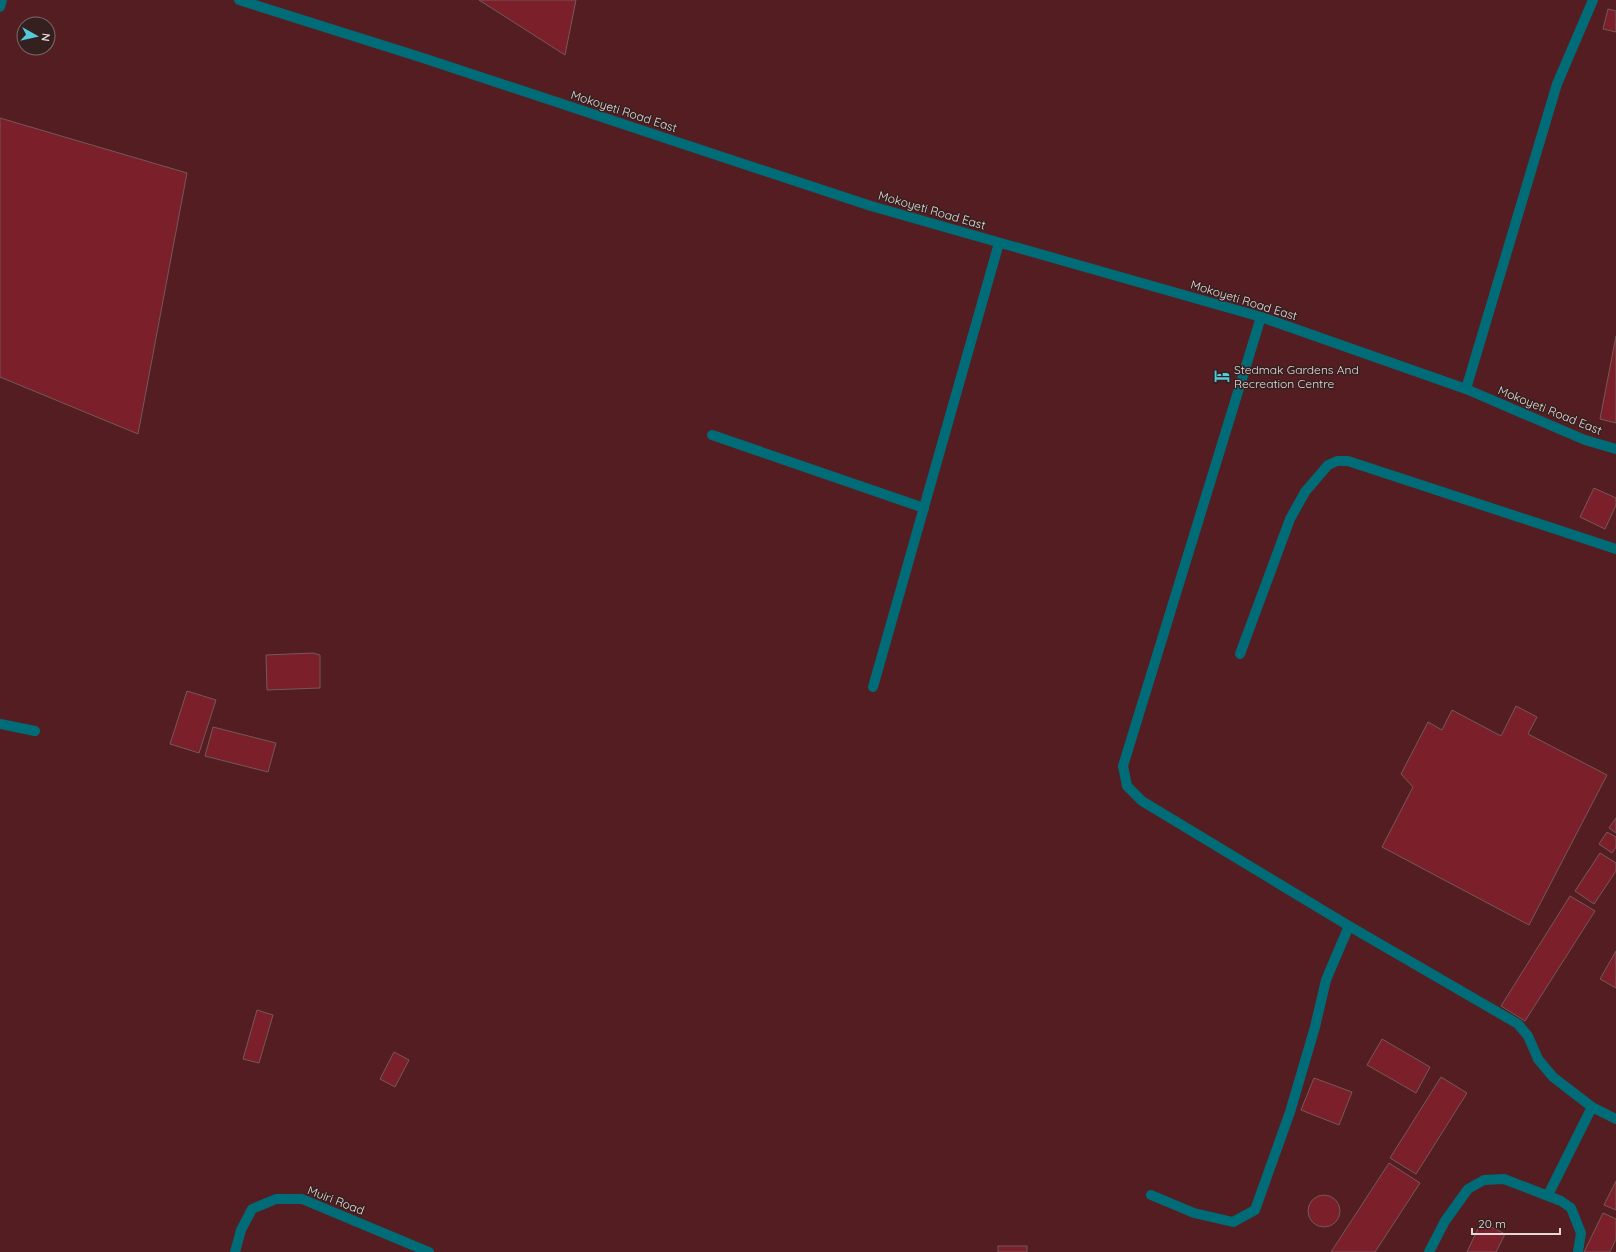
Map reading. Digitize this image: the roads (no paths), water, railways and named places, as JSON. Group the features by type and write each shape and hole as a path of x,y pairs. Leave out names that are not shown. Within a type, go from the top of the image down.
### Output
{"street":[{"path":"0,7 2,0"},
{"name":"Mokoyeti Road East","path":"239,0 430,60 871,206 1262,317 1466,389 1585,440 1616,449"},
{"path":"1466,389 1557,84 1593,0"},
{"path":"873,687 1000,243"},
{"path":"1262,317 1123,766 1127,786 1142,801 1349,926 1518,1024 1528,1036 1538,1059 1553,1078 1592,1107 1616,1119"},
{"path":"712,435 924,508"},
{"path":"1240,654 1290,519 1305,492 1328,465 1337,460 1348,461 1616,549"},
{"path":"0,724 35,731"},
{"path":"1151,1195 1194,1213 1234,1222 1255,1210 1290,1112 1315,1027 1326,980 1349,926"},
{"path":"1548,1195 1592,1107"},
{"path":"1430,1252 1445,1221 1468,1189 1484,1180 1504,1179 1548,1195 1571,1208 1581,1233 1578,1252"},
{"name":"Muiri Road","path":"235,1252 241,1230 252,1209 276,1199 302,1199 429,1252"}],"place":[{"name":"Stedmak Gardens And Recreation Centre","path":"1222,376"}]}
